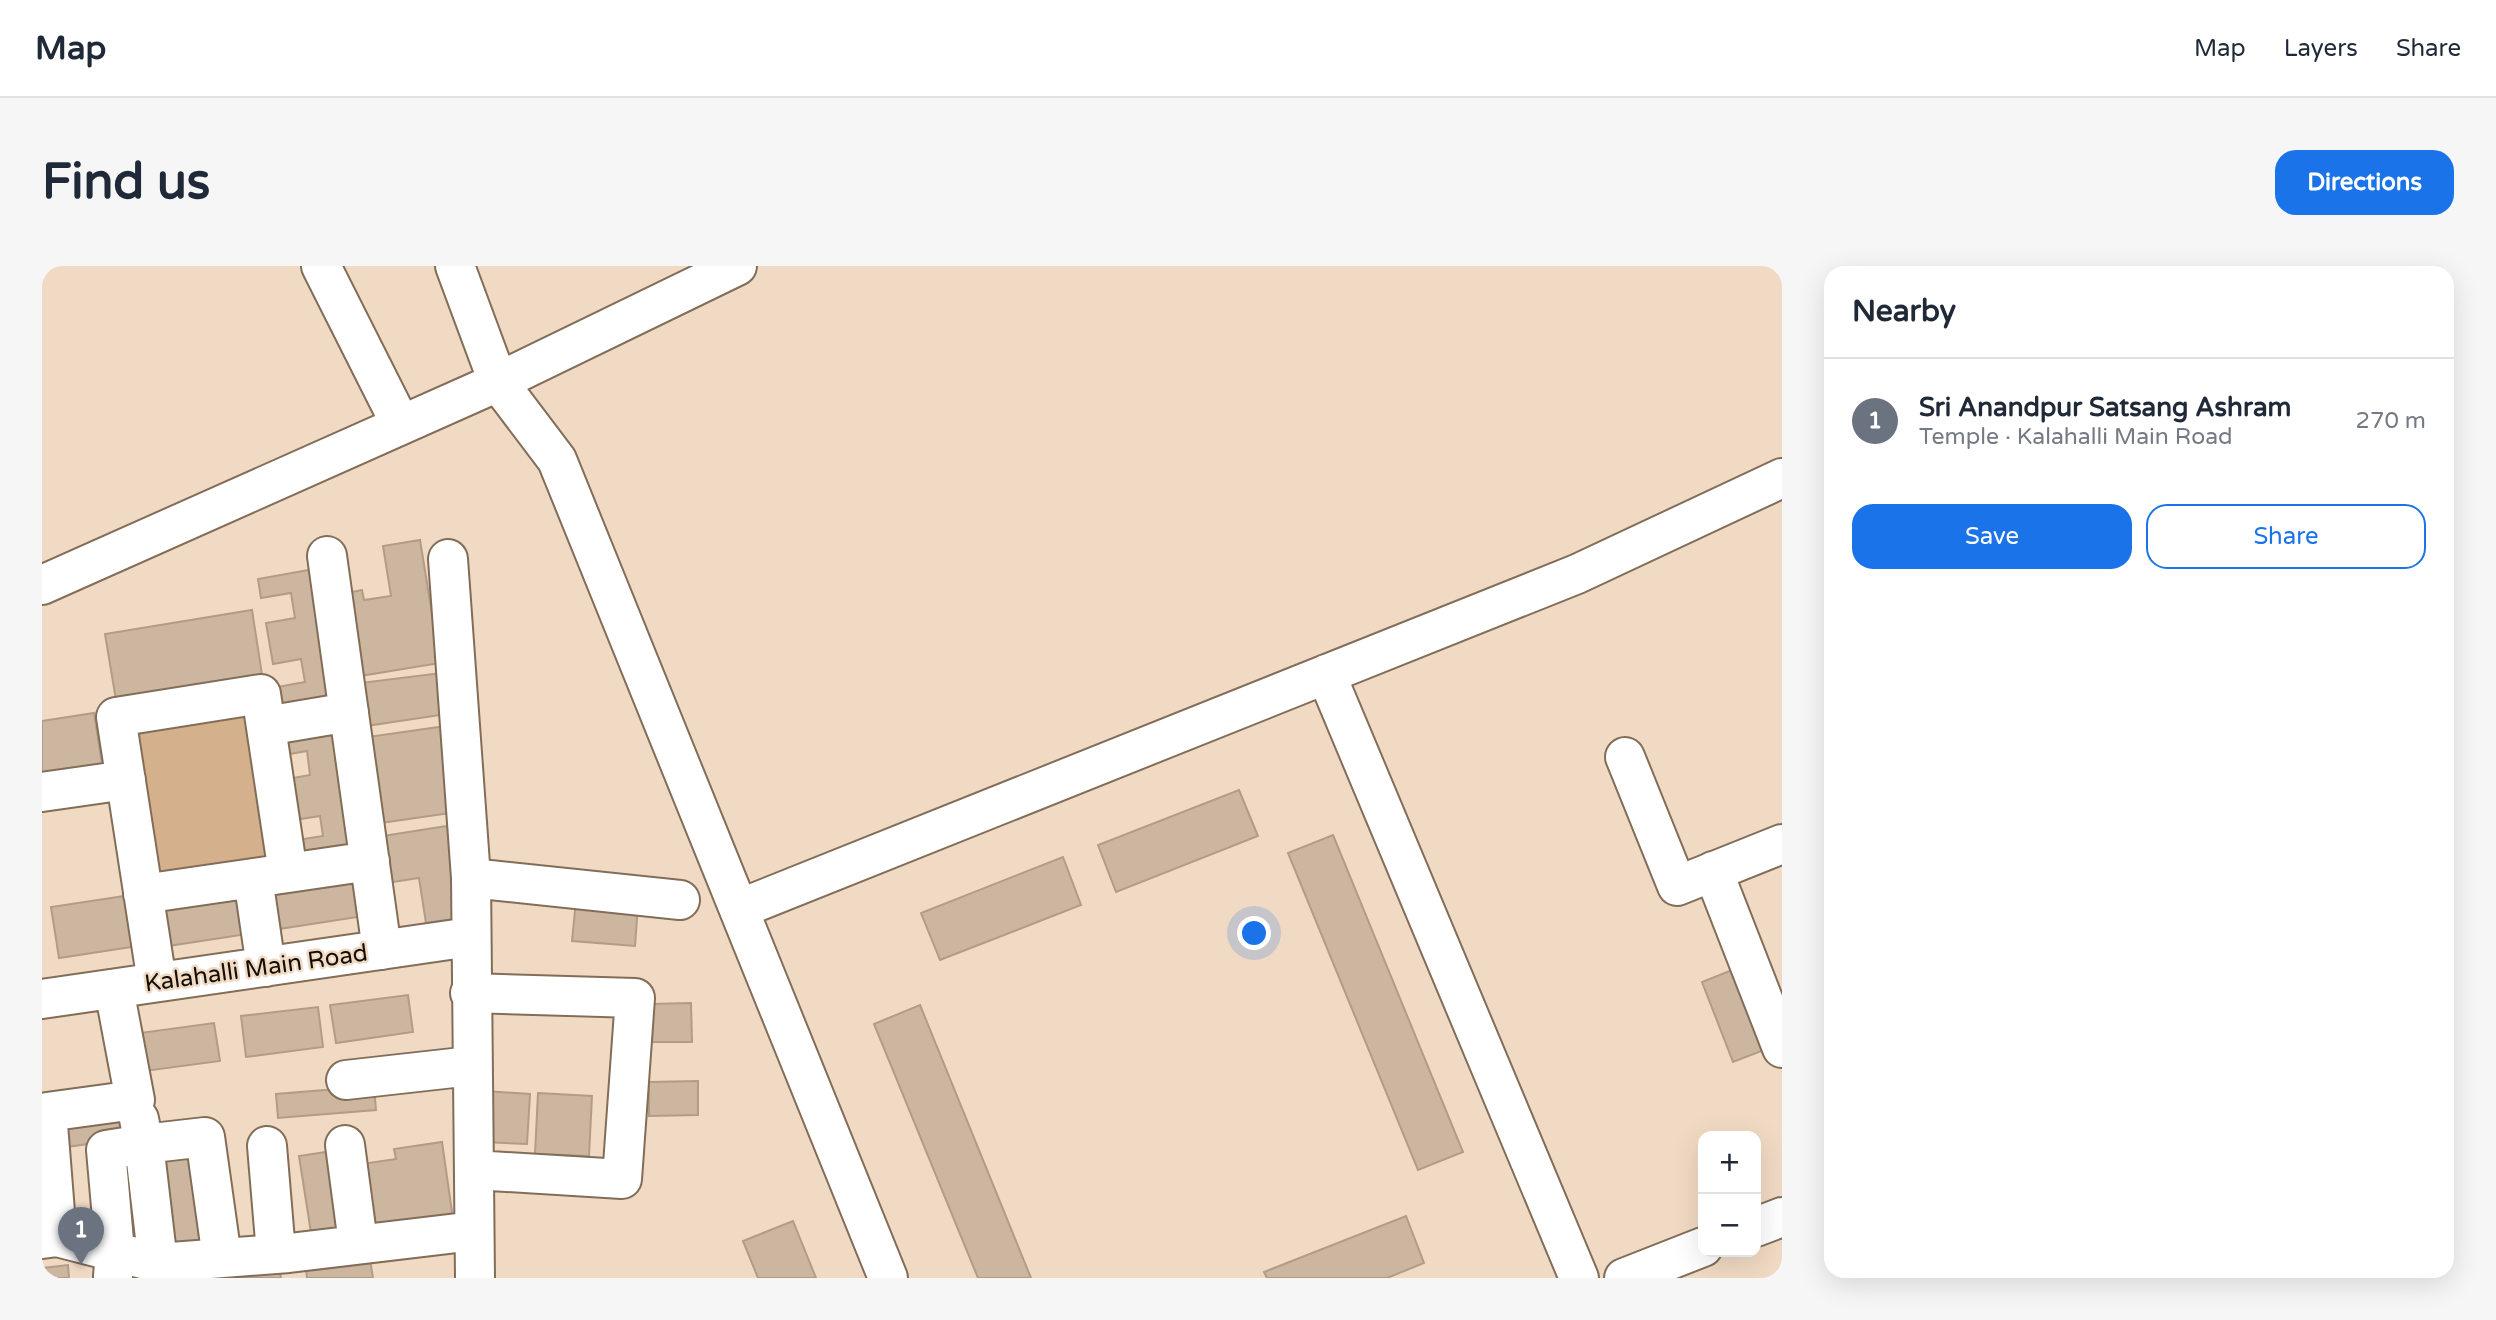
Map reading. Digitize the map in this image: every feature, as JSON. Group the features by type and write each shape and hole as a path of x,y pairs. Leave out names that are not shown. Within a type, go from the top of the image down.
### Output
{"street":[{"path":"321,266 401,425"},
{"path":"455,266 498,382 557,460 888,1278"},
{"path":"42,585 498,382 737,266"},
{"path":"739,909 1577,574 1782,478"},
{"path":"327,556 382,950"},
{"path":"448,559 471,878 470,993 475,1278"},
{"path":"1326,674 1579,1278"},
{"path":"157,982 116,717 261,694 266,726 271,876 266,967"},
{"path":"266,726 349,712"},
{"path":"1625,757 1677,886 1782,844"},
{"path":"42,792 126,780"},
{"path":"143,894 370,861"},
{"path":"1713,871 1782,1048"},
{"path":"471,878 680,900"},
{"name":"Kalahalli Main Road","path":"42,999 470,937"},
{"path":"114,989 144,1144 158,1263"},
{"path":"470,993 635,998 622,1179 474,1170"},
{"path":"346,1080 471,1066"},
{"path":"135,1100 47,1112 49,1238 114,1265 222,1258 286,1261 358,1243 474,1231"},
{"path":"114,1265 106,1150 205,1137 222,1258"},
{"path":"345,1145 358,1243"},
{"path":"267,1146 286,1261"},
{"path":"1761,1225 1782,1217"},
{"path":"1624,1278 1698,1249"}],"shaded area":[{"path":"252,711 273,861 158,877 136,728"}],"building":[{"path":"420,540 440,663 360,676 347,593 362,590 364,600 391,596 383,546"},
{"path":"320,568 342,696 280,707 277,687 305,682 301,659 273,664 266,623 295,618 291,593 261,598 258,579"},
{"path":"252,610 263,681 117,706 105,634"},
{"path":"441,673 447,714 366,726 360,683"},
{"path":"94,713 103,770 42,780 42,721"},
{"path":"453,725 465,811 373,824 361,738"},
{"path":"342,731 360,846 300,856 297,840 323,836 320,816 294,820 287,779 310,775 307,751 284,755 282,741"},
{"path":"1239,790 1258,836 1116,892 1098,845"},
{"path":"447,826 461,918 426,923 419,878 387,883 370,838"},
{"path":"1333,835 1463,1152 1418,1170 1288,853"},
{"path":"1063,857 1081,905 940,960 921,913"},
{"path":"357,868 364,916 279,929 271,881"},
{"path":"247,885 254,933 168,946 161,898"},
{"path":"138,894 145,945 59,958 51,907"},
{"path":"576,900 638,905 635,946 572,941"},
{"path":"1732,970 1764,1050 1733,1062 1702,982"},
{"path":"408,995 413,1032 336,1043 330,1005"},
{"path":"691,1003 692,1042 650,1042 650,1004"},
{"path":"920,1005 1031,1278 978,1278 874,1024"},
{"path":"318,1007 323,1047 246,1057 241,1016"},
{"path":"214,1023 220,1061 145,1071 140,1033"},
{"path":"698,1081 698,1115 649,1116 649,1082"},
{"path":"374,1086 376,1110 278,1118 276,1094"},
{"path":"485,1091 530,1094 527,1144 483,1142"},
{"path":"538,1093 592,1096 589,1156 535,1154"},
{"path":"124,1110 128,1138 67,1147 63,1119"},
{"path":"442,1142 454,1226 367,1240 355,1165 396,1159 394,1149"},
{"path":"194,1143 209,1254 176,1257 161,1149"},
{"path":"339,1150 353,1233 312,1239 299,1156"},
{"path":"1406,1216 1424,1263 1387,1278 1267,1278 1264,1272"},
{"path":"793,1221 816,1278 758,1278 743,1241"},
{"path":"370,1260 373,1278 307,1278 306,1270"},
{"path":"68,1265 69,1278 42,1278 42,1268"},
{"path":"279,1267 281,1278 205,1278"}],"place":[{"name":"Sri Anandpur Satsang Ashram","path":"81,1265"}]}
